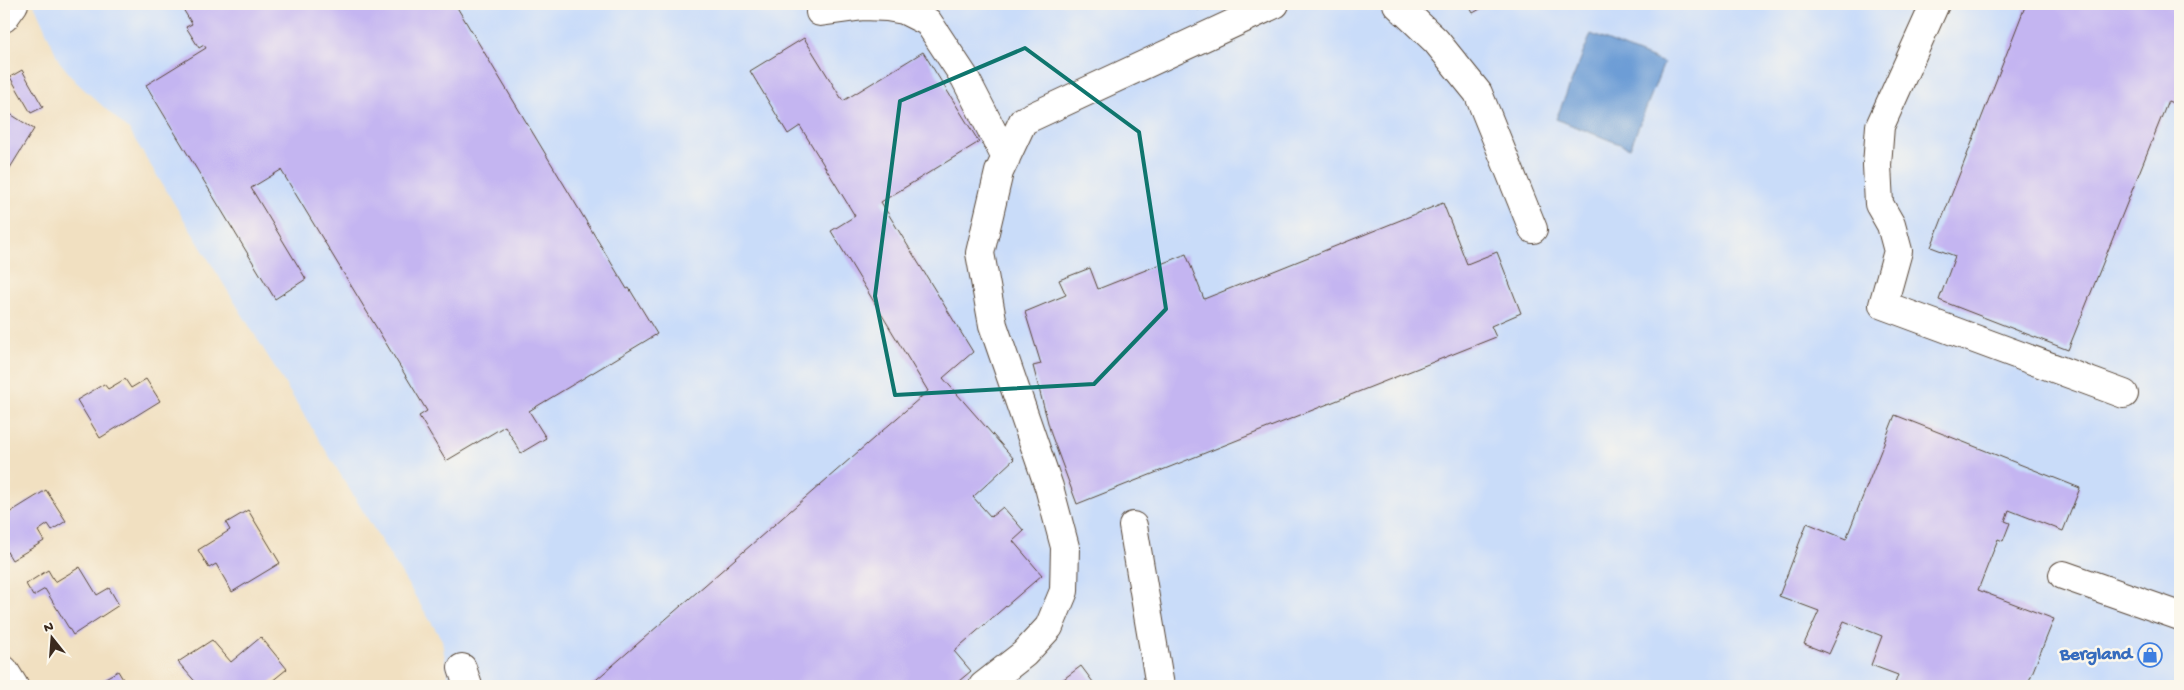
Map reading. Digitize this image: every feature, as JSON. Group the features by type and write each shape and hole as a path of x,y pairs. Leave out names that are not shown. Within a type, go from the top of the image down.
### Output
{"street":[{"path":"4,18 14,4"},
{"path":"983,686 1024,654 1049,627 1064,591 1065,547 1049,486 993,325 980,253 999,172 1023,121 1275,4"},
{"path":"1397,4 1436,41 1478,93 1533,229"},
{"path":"1934,4 1880,126 1877,165 1879,204 1891,225 1898,251 1883,305 2124,394"},
{"path":"820,12 864,6 887,8 904,10 928,22 964,78 1006,158"},
{"path":"1133,526 1160,686"},
{"path":"2063,575 2180,616"},
{"path":"4,670 14,686"}],"highlighted area":[{"path":"1025,48 1139,132 1166,309 1094,384 895,395 875,296 900,101"}],"shaded area":[{"path":"34,4 2180,4 2180,686 449,686 442,640 129,130 76,82 59,61"}],"water":[{"path":"1591,34 1664,63 1630,148 1556,119"}],"building":[{"path":"180,4 455,4 627,289 629,288 657,334 529,411 546,438 521,453 505,426 446,461 419,416 427,411 281,170 251,188 306,279 275,299 146,85 206,48 204,45 199,48 186,27 192,24"},
{"path":"1196,4 1213,4 1198,10"},
{"path":"1468,4 1489,4 1473,13"},
{"path":"2026,4 2180,4 2180,106 2168,101 2068,350 1939,300 1955,256 1931,247"},
{"path":"804,38 843,101 923,52 979,142 881,202 973,352 943,378 1014,459 973,497 991,517 1003,507 1024,531 1013,541 1042,575 954,651 971,671 953,686 589,686 928,391 831,231 855,216 800,126 788,134 750,71"},
{"path":"22,70 43,107 31,113 10,77"},
{"path":"4,110 34,129 5,176 4,175"},
{"path":"1443,203 1467,264 1497,252 1521,313 1491,326 1496,337 1077,504 1051,434 1033,366 1041,364 1025,312 1066,295 1059,280 1090,268 1098,289 1186,254 1204,299"},
{"path":"125,379 131,388 146,379 160,401 100,438 77,400 104,384 108,389"},
{"path":"1895,415 2080,488 2063,531 2009,510 2005,521 2010,523 2003,541 1998,539 1978,590 2054,619 2027,686 1894,686 1898,675 1871,665 1882,636 1844,621 1829,654 1804,644 1819,611 1779,596 1807,523 1846,539"},
{"path":"46,490 66,521 52,530 48,524 38,531 44,541 12,560 4,547 4,516"},
{"path":"248,510 280,563 232,592 216,564 209,568 198,550 230,530 226,523"},
{"path":"80,567 97,595 109,588 119,605 73,635 45,589 33,596 26,584 48,570 55,582"},
{"path":"261,637 287,669 266,686 199,686 178,662 212,640 231,662"},
{"path":"1081,666 1096,686 1058,686 1057,684"},
{"path":"118,671 127,686 91,686"}],"place":[{"name":"Bergland","path":"2150,655"}]}
